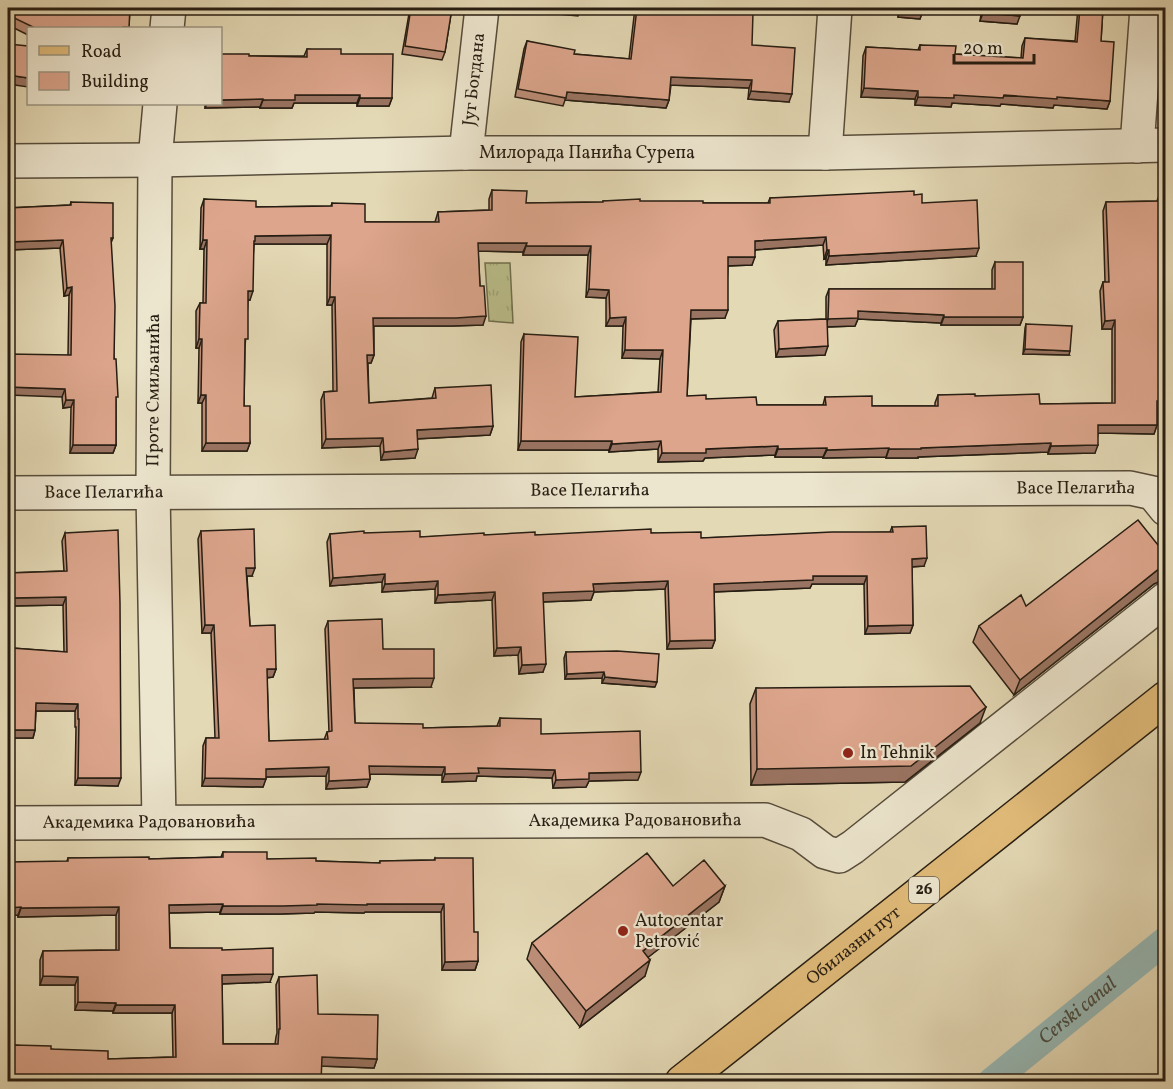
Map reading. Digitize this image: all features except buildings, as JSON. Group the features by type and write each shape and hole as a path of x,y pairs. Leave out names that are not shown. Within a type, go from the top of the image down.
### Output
{"main road":[{"name":"Обилазни пут","path":"682,1082 1166,698"}],"street":[{"path":"167,27 169,8"},
{"name":"Југ Богдана","path":"466,153 482,8"},
{"path":"825,153 835,8"},
{"path":"1147,8 1151,146"},
{"name":"Проте Смиљанића","path":"159,822 153,492 155,160 160,105"},
{"name":"Милорада Панића Сурепа","path":"8,161 466,153 825,153 1151,146"},
{"name":"Васе Пелагића","path":"8,493 1130,488 1153,493 1166,509"},
{"name":"Академика Радовановића","path":"8,823 765,820 801,834 825,852 839,856 1166,599"}],"green space":[{"path":"485,263 510,263 513,323 489,321"}],"waterway":[{"name":"Cerski canal","path":"991,1082 1166,940"}],"place":[{"name":"In Tehnik","path":"848,753"},
{"name":"Autocentar Petrović","path":"623,931"}]}
